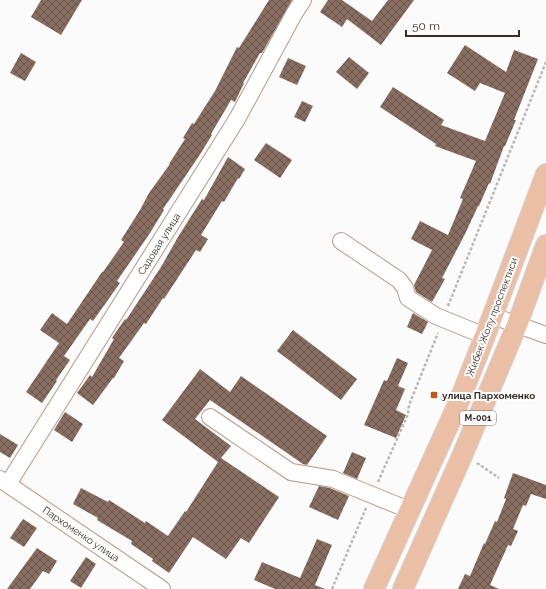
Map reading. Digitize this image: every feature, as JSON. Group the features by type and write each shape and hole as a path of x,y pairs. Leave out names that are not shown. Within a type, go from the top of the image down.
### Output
{"main road":[{"name":"Жибек Жолу проспектиси","path":"374,589 486,336 546,174"},
{"name":"М-001","path":"403,589 462,456 517,324 546,245"}],"street":[{"name":"Садовая улица","path":"4,482 237,119 303,0"},
{"path":"341,241 399,280 405,288 408,298 436,316 486,336"},
{"path":"493,316 546,334"},
{"path":"210,417 291,472 333,479 409,510"},
{"name":"Пархоменко улица","path":"4,482 162,589"}],"path":[{"path":"476,462 499,478"}],"building":[{"path":"41,0 82,0 61,35 31,17"},
{"path":"269,0 292,0 243,83 235,102 231,100 199,156 163,209 164,210 150,233 117,281 120,283 93,321 90,319 64,356 70,360 42,403 26,392 59,343 40,330 52,313 67,324 124,242 121,240 149,193 170,164 185,139 183,138 192,123 194,124 215,91 237,47 239,48"},
{"path":"328,0 342,0 372,21 388,0 414,0 381,45 347,19 342,27 320,12"},
{"path":"465,45 506,72 514,50 538,59 514,120 516,120 504,146 490,184 489,183 479,206 442,278 445,279 432,302 416,292 414,285 432,250 411,239 420,221 448,235 463,199 460,198 476,161 435,146 436,144 380,107 393,87 444,120 441,125 485,141 505,93 480,83 475,91 447,73"},
{"path":"21,53 36,62 25,81 10,73"},
{"path":"349,57 369,73 357,89 336,72"},
{"path":"288,58 306,66 297,85 279,77"},
{"path":"302,101 313,106 305,122 294,117"},
{"path":"266,143 292,160 280,178 254,160"},
{"path":"228,157 245,169 224,202 222,201 201,235 208,239 200,252 196,250 164,299 163,298 146,324 144,323 119,358 124,361 114,378 93,405 77,393 90,375 92,377 114,339 112,338 125,319 126,320 161,267 202,199 204,200"},
{"path":"413,313 428,322 422,334 407,327"},
{"path":"293,330 357,379 341,400 277,351"},
{"path":"397,358 408,363 398,386 405,389 396,410 406,415 396,438 364,425 384,380 387,381"},
{"path":"200,369 230,392 241,376 327,436 307,465 303,464 210,400 195,419 231,446 221,458 279,497 249,543 241,538 226,559 193,537 169,573 152,561 153,559 131,544 132,541 97,520 98,518 73,504 81,488 108,502 109,500 145,523 146,521 168,536 185,511 186,512 218,462 162,420"},
{"path":"65,412 83,424 72,442 54,430"},
{"path":"0,434 18,445 10,458 0,452"},
{"path":"352,452 366,458 357,479 343,473"},
{"path":"513,473 546,485 546,499 531,494 526,506 523,505 513,529 518,531 511,546 508,545 490,585 499,589 458,589 465,574 470,576 495,521 497,522 506,499 504,498"},
{"path":"319,486 330,488 349,496 338,520 309,507"},
{"path":"23,519 37,528 24,547 10,538"},
{"path":"317,539 332,545 315,585 325,589 275,589 254,580 262,562 300,578"},
{"path":"37,548 57,561 49,574 43,571 30,589 7,589"},
{"path":"86,557 96,564 81,588 70,581"}],"place":[{"name":"улица Пархоменко","path":"434,395"}]}
